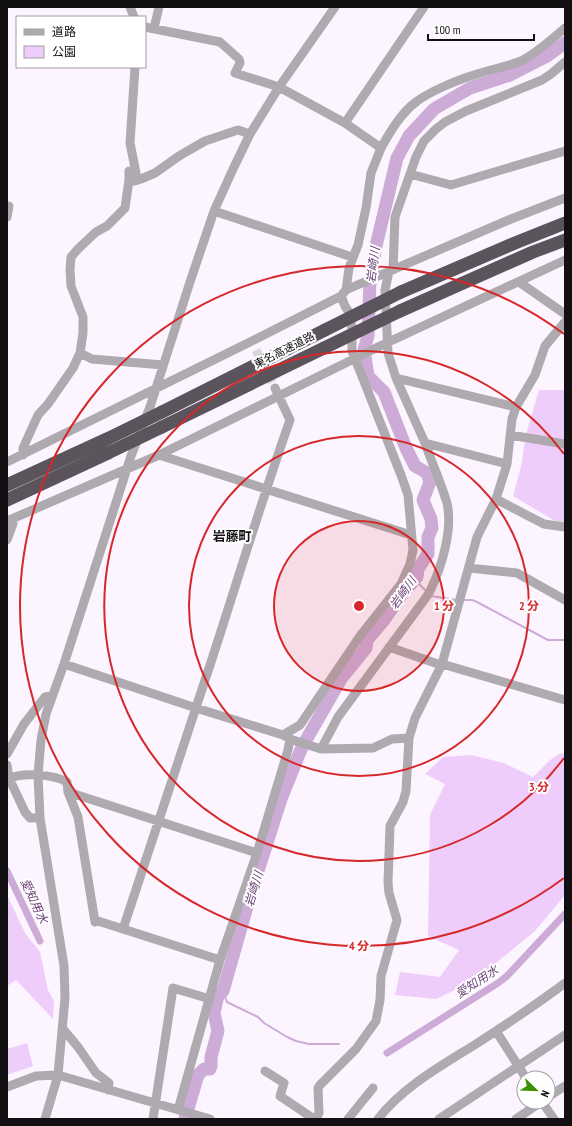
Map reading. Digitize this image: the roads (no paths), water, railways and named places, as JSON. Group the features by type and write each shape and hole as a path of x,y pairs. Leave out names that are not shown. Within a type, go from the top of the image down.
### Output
{"highway":[{"path":"433,278 565,217"},
{"name":"東名高速道路","path":"7,485 107,439 401,292 565,223"},
{"name":"東名高速道路","path":"7,500 162,427 400,310 533,252 565,240"}],"street":[{"path":"159,7 150,27 220,42 240,59 236,73 279,87 345,123 381,148"},
{"path":"45,1119 58,1076 66,998 64,966 40,818 38,775 41,740 46,714 64,664 131,456 150,407 154,390 214,211 250,134 279,87 335,7"},
{"path":"345,123 424,7"},
{"path":"179,1110 220,960 257,853 288,750 289,738 300,725 360,636 401,584 410,564 413,550 408,495 358,356 352,350 350,314 345,306 343,293 352,257 358,245 372,173 381,148 398,122 416,101 448,84 464,78 506,67 522,60 534,54 565,28"},
{"path":"321,749 338,717 430,591 438,573 445,550 449,520 447,505 437,473 396,378 384,344 385,290 389,272 395,217 416,157 424,140 445,122 542,80 552,74 565,62"},
{"path":"23,455 23,448 38,415 48,404 59,386 73,368 80,353 83,333 83,317 71,286 71,257 96,232 107,226 125,208 131,177 136,173 130,143 135,68"},
{"path":"131,177 155,173 205,140 238,130 250,134"},
{"path":"410,174 451,185 565,151"},
{"path":"7,462 252,341 355,286 511,219 565,198"},
{"path":"7,217 9,206"},
{"path":"214,211 352,257"},
{"path":"7,540 13,524 10,520 159,455 276,392 358,356 565,260"},
{"path":"519,282 565,314"},
{"path":"265,1071 284,1083 280,1096 315,1119 320,1113 318,1088 356,1049 376,1021 379,1013 381,976 397,920 389,893 388,882 390,826 403,802 406,791 409,738 414,718 442,664 477,537 496,499 507,464 510,435 516,407 535,375 545,346 562,333 565,322"},
{"path":"252,341 256,350"},
{"path":"80,353 92,359 163,365"},
{"path":"396,378 516,407"},
{"path":"123,929 266,489 290,420 276,392"},
{"path":"510,435 565,444"},
{"path":"425,443 507,464"},
{"path":"159,455 411,535"},
{"path":"496,499 540,522 565,527"},
{"path":"469,568 517,573 564,597"},
{"path":"389,647 438,664 565,700"},
{"path":"64,664 321,749 373,748 392,739 409,738"},
{"path":"7,754 24,724 45,697 52,696"},
{"path":"7,765 8,778 27,815 30,818 40,818"},
{"path":"8,778 44,774 63,779 67,782 68,792 78,817 95,922 98,921 220,960"},
{"path":"68,792 257,853"},
{"path":"378,1119 398,1097 417,1082 496,1031 565,983"},
{"path":"153,1119 173,988 210,999"},
{"path":"63,1029 78,1047 96,1073 109,1083 108,1090"},
{"path":"496,1031 520,1070"},
{"path":"439,1119 565,1035"},
{"path":"7,1087 36,1076 58,1076 207,1118"},
{"path":"556,1092 565,1086"},
{"path":"348,1119 372,1088"},
{"path":"516,1119 530,1110"},
{"path":"548,1110 554,1119"}],"waterway":[{"name":"岩崎川","path":"185,1119 198,1075 204,1069 210,1069 211,1066 211,1057 218,1031 214,1013 217,999 223,991 250,896 281,799 302,747 341,679 366,648 367,640 417,577 418,569 428,554 428,537 432,528 431,519 423,500 430,482 427,473 415,466 406,448 384,392 368,376 364,350 368,336 370,281 376,246 397,158 409,136 434,109 470,88 510,75 547,56 565,43"},
{"path":"417,577 419,584 427,592"},
{"path":"431,596 456,600"},
{"path":"462,600 472,600 477,602 548,640 565,640"},
{"name":"愛知用水","path":"7,871 40,941"},
{"name":"愛知用水","path":"387,1053 507,976 565,914"},
{"path":"223,991 227,1002 258,1017 264,1023 287,1037 309,1044 339,1044"}],"tunnel":[{"path":"256,350 275,388"}],"district":[{"name":"岩藤町","path":"232,536"}]}
